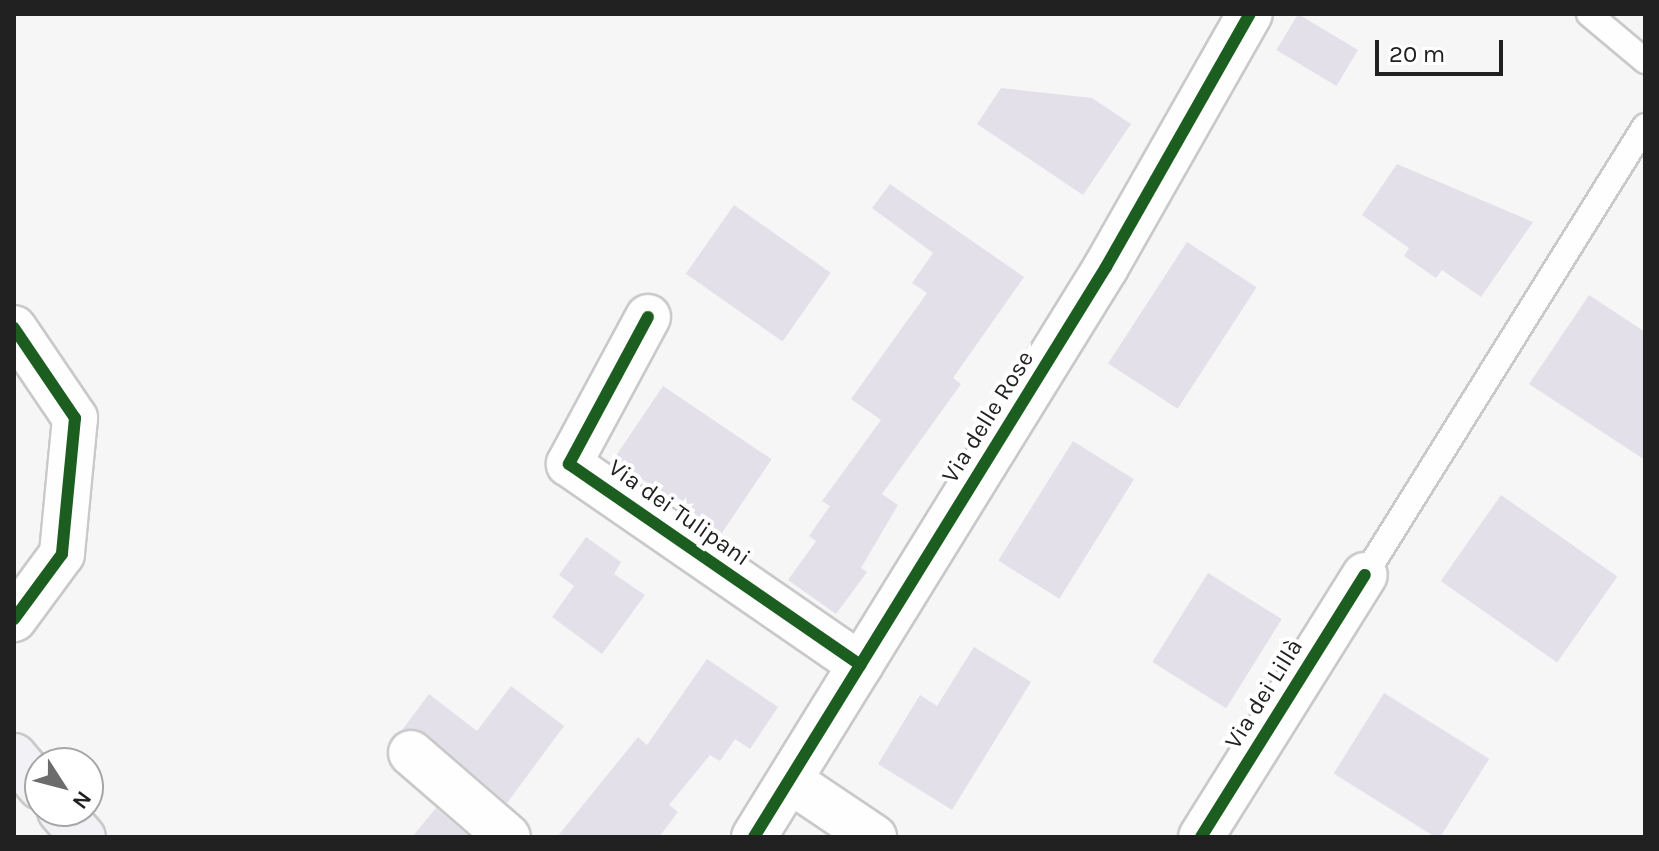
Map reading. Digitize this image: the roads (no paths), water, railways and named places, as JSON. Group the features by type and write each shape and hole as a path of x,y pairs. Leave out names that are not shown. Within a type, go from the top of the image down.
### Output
{"street":[{"name":"Via delle Rose","path":"754,837 792,782 860,665 1106,267 1250,14"},
{"name":"Via dei Tulipani","path":"648,317 569,464 860,665"},
{"path":"14,328 75,418 62,554 14,619"},
{"name":"Via dei Lillà","path":"1201,837 1365,575"},
{"path":"411,753 508,837"},
{"path":"792,782 874,837"}],"lane":[{"path":"1589,14 1645,61"},
{"path":"1365,575 1645,126"}]}
